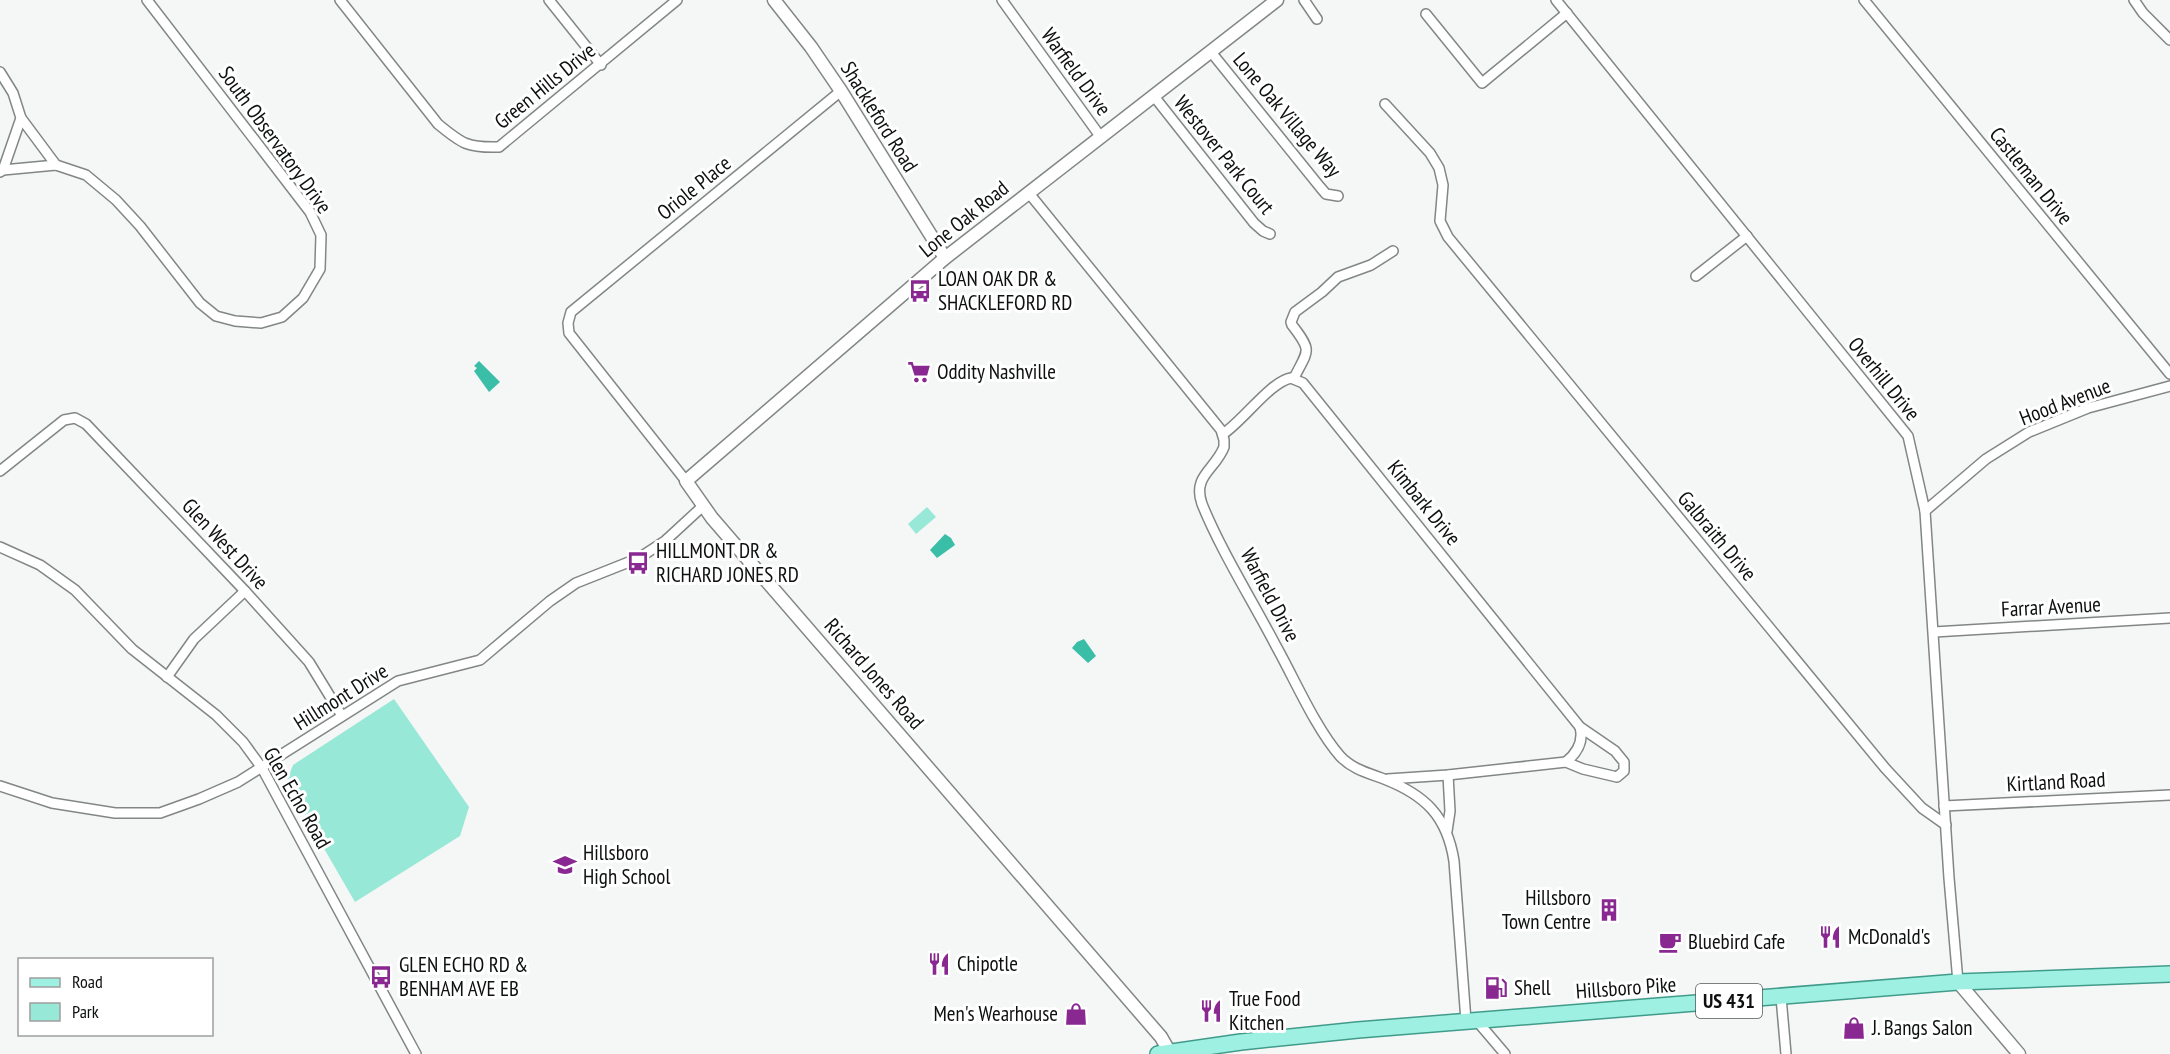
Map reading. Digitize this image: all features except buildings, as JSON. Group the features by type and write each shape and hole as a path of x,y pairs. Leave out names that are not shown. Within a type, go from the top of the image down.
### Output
{"main road":[{"name":"Hillsboro Pike","path":"1164,1053 1250,1041 1471,1021 1958,982 2170,974"}],"street":[{"name":"South Observatory Drive","path":"56,165 86,175 117,200 200,303 216,316 235,321 261,323 282,317 303,298 320,269 321,235 310,212 147,0"},
{"name":"Green Hills Drive","path":"340,0 438,124 454,138 476,148 499,147 678,0"},
{"path":"549,0 601,64"},
{"name":"Shackleford Road","path":"774,0 811,47 841,91 945,258"},
{"name":"Warfield Drive","path":"1002,0 1101,136"},
{"path":"1304,0 1317,19"},
{"name":"Overhill Drive","path":"1556,0 1908,436 1925,511 1958,982"},
{"name":"Castleman Drive","path":"1864,0 2170,374"},
{"path":"2134,0 2143,13 2170,40"},
{"name":"Lone Oak Road","path":"686,481 945,258 1272,2"},
{"path":"1426,14 1482,83 1567,14"},
{"name":"Lone Oak Village Way","path":"1211,52 1320,187 1332,196 1338,196"},
{"path":"0,72 13,93 21,118 56,165"},
{"name":"Oriole Place","path":"571,312 841,91"},
{"name":"Westover Park Court","path":"1153,95 1254,223 1270,234"},
{"name":"Galbraith Drive","path":"1385,104 1430,153 1439,168 1443,185 1440,221 1448,237 1468,263 1886,768 1922,808 1946,825"},
{"path":"21,118 2,171 56,165"},
{"path":"1028,192 1223,434 1244,417 1275,385 1287,378 1294,378 1308,351 1306,343 1292,325 1295,312 1338,277 1371,265 1393,251"},
{"path":"1696,276 1747,236"},
{"name":"Richard Jones Road","path":"571,312 568,323 569,333 686,481 703,506 1161,1037 1164,1053"},
{"name":"Kimbark Drive","path":"1294,378 1303,382 1314,395 1580,727 1619,754 1624,762 1624,771 1621,776 1613,777 1566,762 1448,775 1384,779"},
{"name":"Hood Avenue","path":"1925,511 1986,459 2029,432 2088,408 2170,386"},
{"name":"Glen West Drive","path":"0,471 64,420 75,418 86,424 245,591 309,662 342,716"},
{"name":"Warfield Drive","path":"1223,434 1222,451 1204,476 1199,488 1204,509 1305,701 1341,757 1352,766 1420,797 1436,813 1447,831 1454,861 1471,1021"},
{"name":"Hillmont Drive","path":"0,786 52,803 116,813 160,813 238,782 398,681 480,660 550,601 576,583 639,558 665,541 703,506"},
{"name":"Glen Echo Road","path":"0,547 54,573 75,590 132,649 216,715 243,742 262,768 416,1054"},
{"path":"167,677 194,639 245,591"},
{"name":"Farrar Avenue","path":"1934,632 2170,618"},
{"path":"1566,762 1579,746 1582,734 1580,727"},
{"path":"1447,831 1450,811 1448,775"},
{"name":"Kirtland Road","path":"1944,806 2170,795"},
{"path":"1958,982 2019,1054"},
{"path":"1781,997 1786,1054"},
{"path":"1471,1021 1505,1054"}],"green space":[{"path":"927,507 936,517 916,534 908,524"},
{"path":"394,699 469,807 460,836 355,902 286,783 293,765"}],"shaded area":[{"path":"479,361 500,382 489,392 474,371 477,368 474,366"},
{"path":"945,534 955,545 937,558 930,550"},
{"path":"1084,639 1096,656 1088,663 1072,648"}],"place":[{"name":"LOAN OAK DR & SHACKLEFORD RD","path":"920,291"},
{"name":"Oddity Nashville","path":"919,372"},
{"name":"HILLMONT DR & RICHARD JONES RD","path":"638,563"},
{"name":"Hillsboro High School","path":"565,865"},
{"name":"Hillsboro Town Centre","path":"1609,910"},
{"name":"McDonald's","path":"1830,937"},
{"name":"Bluebird Cafe","path":"1670,942"},
{"name":"Chipotle","path":"939,964"},
{"name":"GLEN ECHO RD & BENHAM AVE EB","path":"381,977"},
{"name":"Shell","path":"1496,988"},
{"name":"True Food Kitchen","path":"1211,1011"},
{"name":"Men's Wearhouse","path":"1076,1014"},
{"name":"J. Bangs Salon","path":"1854,1028"}]}
